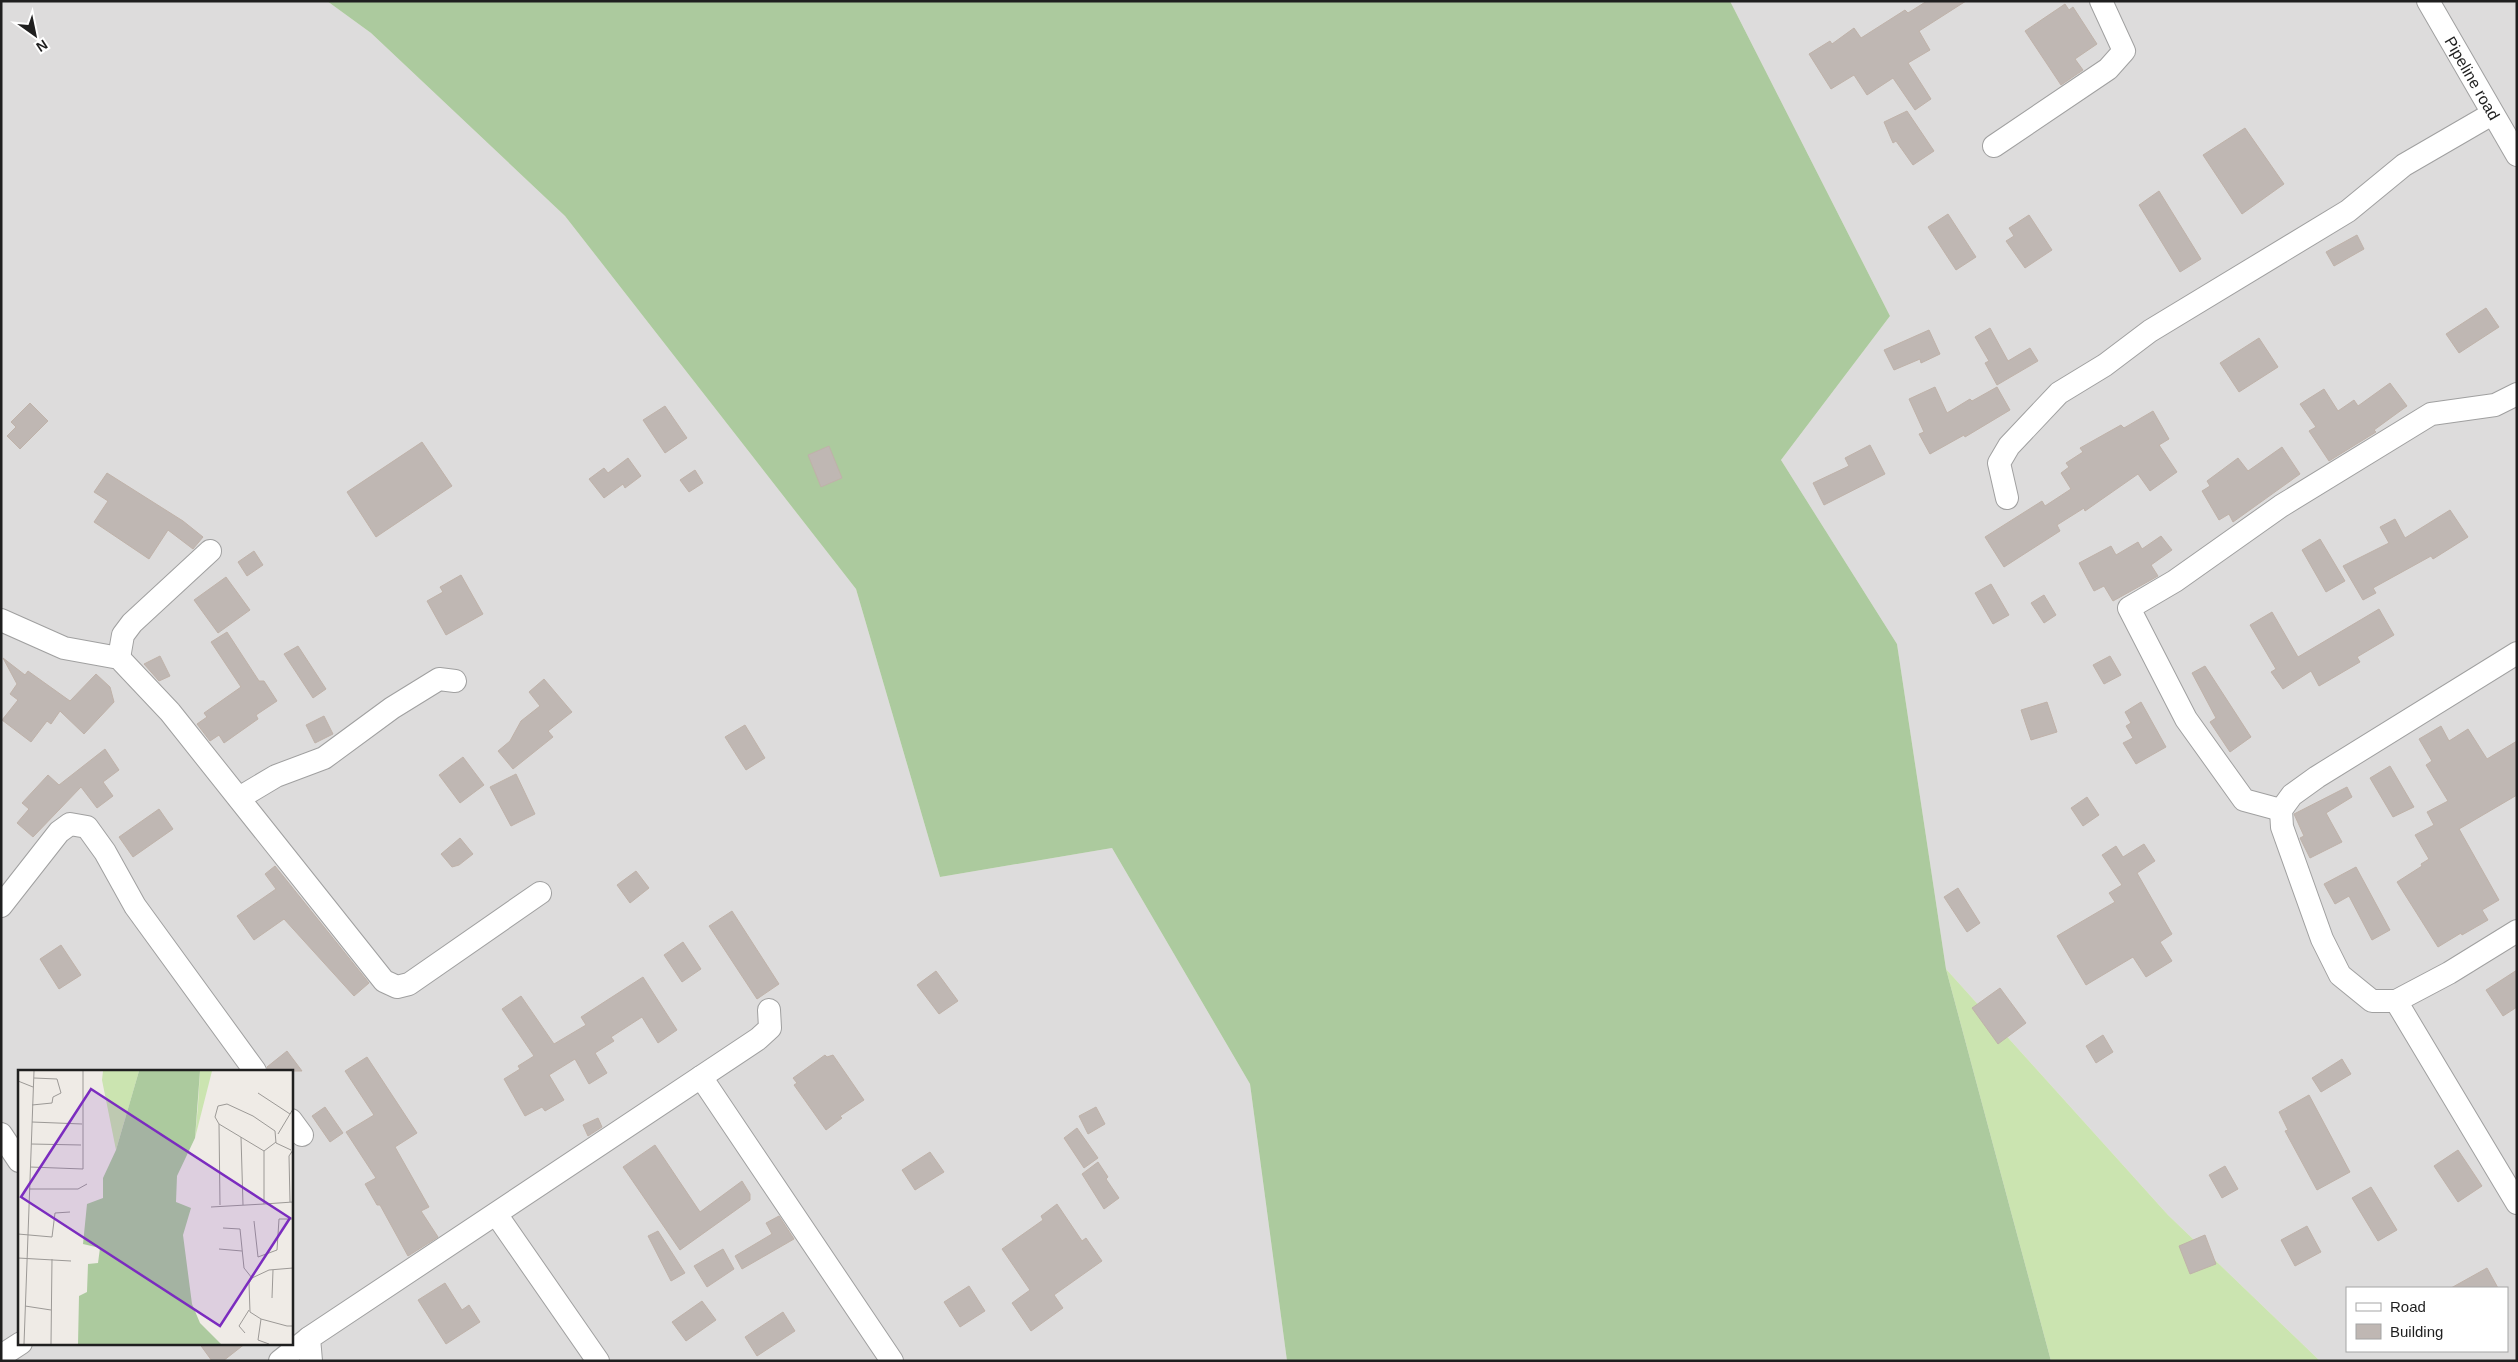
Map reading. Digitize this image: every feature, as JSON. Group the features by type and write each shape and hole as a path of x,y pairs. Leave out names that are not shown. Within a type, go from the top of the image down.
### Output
{"street":[{"path":"1994,146 2108,69 2124,51 2101,1"},
{"name":"Pipeline road","path":"2428,1 2517,155"},
{"path":"2007,498 1999,463 2009,446 2059,393 2106,365 2150,331 2348,211 2404,165 2492,114"},
{"path":"2281,810 2244,800 2186,719 2128,608 2175,581 2281,506 2431,414 2495,405 2517,394"},
{"path":"119,658 123,635 132,623 210,551"},
{"path":"1,620 64,648 119,658 170,712 384,981 397,987 409,984 540,893"},
{"path":"2517,654 2317,777 2292,795 2281,810 2282,828 2322,939 2340,975 2372,1002 2396,1001 2449,973 2517,931"},
{"path":"239,798 276,776 324,758 392,708 439,679 454,681"},
{"path":"1,906 59,832 70,824 87,827 105,852 134,906 254,1070"},
{"path":"2396,1001 2517,1203"},
{"path":"280,1361 309,1338 758,1039 770,1028 769,1010"},
{"path":"701,1077 892,1361"},
{"path":"1,1134 18,1160"},
{"path":"496,1214 598,1361"},
{"path":"309,1338 311,1361"},
{"path":"1,1356 19,1344"}],"shaded area":[{"path":"1,1 327,1 371,33 565,216 856,589 940,877 1112,848 1250,1084 1287,1361 1,1361"},
{"path":"1730,1 2517,1 2517,1361 2320,1361 2168,1215 1946,969 1897,644 1781,460 1890,316"}],"green space":[{"path":"327,1 1730,1 1890,316 1781,460 1897,644 1946,969 2051,1361 1287,1361 1250,1084 1112,848 940,877 856,589 565,216 371,33"},
{"path":"1946,969 2168,1215 2320,1361 2051,1361"}],"building":[{"path":"1927,1 1966,1 1919,31 1930,50 1908,63 1931,99 1915,110 1893,78 1867,95 1854,75 1831,89 1809,54 1830,41 1832,44 1854,28 1861,38 1905,10 1908,13"},
{"path":"2065,4 2069,10 2073,7 2097,44 2075,59 2083,70 2061,85 2025,31"},
{"path":"1907,111 1934,151 1913,165 1896,141 1893,143 1884,122"},
{"path":"2245,128 2284,184 2242,214 2203,155"},
{"path":"2159,191 2201,259 2180,272 2139,205"},
{"path":"1948,214 1976,257 1956,270 1928,227"},
{"path":"2029,215 2052,250 2025,268 2006,241 2014,236 2009,228"},
{"path":"2357,235 2364,249 2334,266 2326,252"},
{"path":"2486,308 2499,327 2459,353 2446,334"},
{"path":"1990,328 2008,361 2030,348 2038,361 1997,385 1985,363 1989,361 1975,337"},
{"path":"1929,330 1940,354 1921,363 1920,359 1894,370 1884,350"},
{"path":"2259,338 2278,367 2239,392 2220,363"},
{"path":"2390,383 2407,406 2374,430 2376,432 2329,461 2309,431 2316,427 2300,404 2324,389 2338,411 2354,400 2358,406"},
{"path":"1935,387 1947,413 1970,399 1972,401 1997,387 2010,410 1965,437 1964,435 1930,454 1919,434 1924,432 1909,399"},
{"path":"30,403 48,421 20,449 7,436 16,427 11,422"},
{"path":"665,406 687,438 665,453 643,420"},
{"path":"2153,411 2169,439 2159,445 2177,472 2150,491 2138,474 2085,511 2084,508 2057,525 2060,531 2004,567 1985,537 2042,501 2045,506 2071,489 2061,473 2069,467 2066,463 2083,452 2080,448 2121,425 2124,428"},
{"path":"422,442 452,486 376,537 347,492"},
{"path":"1870,445 1885,474 1824,505 1813,483 1849,466 1845,458"},
{"path":"829,446 842,478 821,487 808,455"},
{"path":"2282,447 2300,474 2233,522 2229,514 2219,520 2202,491 2210,486 2207,481 2238,458 2248,471"},
{"path":"628,458 641,476 625,488 623,484 604,498 589,479 604,468 608,473"},
{"path":"695,470 703,483 689,492 680,480"},
{"path":"107,473 183,521 203,537 193,549 168,530 149,559 94,522 108,501 94,492"},
{"path":"2450,510 2468,537 2433,559 2431,556 2373,588 2376,593 2363,600 2343,566 2389,543 2380,527 2395,519 2405,538"},
{"path":"2161,536 2172,550 2151,565 2158,576 2113,601 2104,586 2094,591 2079,563 2111,546 2116,555 2138,542 2142,549"},
{"path":"2320,539 2345,581 2326,592 2302,550"},
{"path":"254,551 263,565 247,576 238,562"},
{"path":"461,575 483,614 446,635 427,601 443,592 440,587"},
{"path":"226,577 250,610 218,633 194,600"},
{"path":"1991,584 2009,615 1993,624 1975,593"},
{"path":"2044,595 2056,615 2044,623 2031,603"},
{"path":"2379,609 2394,635 2357,657 2360,662 2319,686 2311,671 2283,689 2271,672 2276,669 2250,625 2272,612 2298,657"},
{"path":"227,632 259,681 264,681 277,701 256,715 258,719 224,743 219,735 210,741 197,724 207,717 204,713 241,687 211,642"},
{"path":"298,646 326,689 313,698 284,654"},
{"path":"160,656 170,676 159,681 144,664"},
{"path":"2110,656 2121,675 2104,684 2093,665"},
{"path":"3,658 25,675 28,671 70,701 96,674 110,687 114,702 84,734 60,711 51,724 47,721 31,742 2,720 18,700 10,694 17,684"},
{"path":"2205,666 2251,737 2230,752 2210,722 2216,718 2192,673"},
{"path":"544,679 572,712 548,731 553,737 513,769 498,751 510,741 521,721 540,706 529,692"},
{"path":"2047,702 2057,732 2031,740 2021,710"},
{"path":"2141,702 2166,747 2136,764 2123,743 2133,738 2126,726 2131,723 2125,712"},
{"path":"324,716 333,734 315,743 306,725"},
{"path":"745,725 765,758 746,770 725,737"},
{"path":"2441,726 2449,741 2468,729 2487,759 2517,741 2517,795 2459,829 2499,900 2482,910 2488,920 2438,947 2397,882 2422,866 2421,864 2429,859 2415,835 2434,825 2427,812 2448,801 2426,765 2432,761 2419,739"},
{"path":"105,749 119,770 103,782 113,796 97,808 81,787 33,837 17,823 29,809 22,803 48,775 59,785"},
{"path":"463,757 484,785 460,803 439,775"},
{"path":"2390,766 2414,807 2393,817 2370,778"},
{"path":"516,774 535,814 511,826 490,787"},
{"path":"2347,787 2352,797 2326,813 2342,842 2310,858 2300,838 2304,836 2294,814"},
{"path":"2087,797 2099,815 2083,826 2071,808"},
{"path":"159,809 173,829 133,857 119,837"},
{"path":"460,838 473,854 459,865 452,867 441,854"},
{"path":"2144,844 2155,861 2137,873 2172,934 2160,942 2172,961 2146,977 2133,957 2086,985 2057,936 2115,902 2109,893 2122,885 2102,855 2116,846 2123,857"},
{"path":"275,866 369,983 354,996 284,919 254,940 237,916 276,889 265,874"},
{"path":"2356,867 2390,930 2372,940 2349,896 2335,904 2324,884"},
{"path":"636,871 649,888 630,903 617,885"},
{"path":"1958,888 1980,923 1967,932 1944,897"},
{"path":"732,911 779,984 757,999 709,926"},
{"path":"683,942 701,969 682,982 664,955"},
{"path":"61,945 81,975 59,989 40,959"},
{"path":"2517,970 2517,1007 2503,1016 2486,990"},
{"path":"936,971 958,1001 939,1014 917,985"},
{"path":"643,977 677,1030 658,1043 642,1017 611,1037 614,1041 595,1053 607,1073 589,1084 575,1059 549,1075 564,1100 545,1111 542,1107 525,1116 504,1079 520,1069 518,1066 534,1056 502,1009 521,996 554,1044 586,1025 581,1017"},
{"path":"2000,988 2026,1023 1998,1044 1972,1008"},
{"path":"2103,1035 2113,1052 2096,1063 2086,1046"},
{"path":"287,1051 302,1071 268,1070 267,1067"},
{"path":"825,1055 827,1057 833,1055 864,1100 840,1116 842,1118 826,1130 794,1085 797,1083 793,1078"},
{"path":"367,1057 417,1133 395,1147 429,1207 421,1211 438,1237 408,1256 380,1205 377,1205 365,1184 376,1178 346,1132 374,1115 345,1071"},
{"path":"2342,1059 2351,1074 2321,1092 2312,1078"},
{"path":"2309,1095 2350,1172 2317,1190 2285,1131 2288,1130 2279,1112"},
{"path":"325,1107 343,1133 330,1142 312,1116"},
{"path":"1096,1107 1105,1124 1088,1134 1079,1116"},
{"path":"598,1118 602,1127 588,1136 583,1125"},
{"path":"1077,1128 1098,1158 1084,1168 1064,1138"},
{"path":"655,1145 700,1212 742,1181 750,1194 750,1200 680,1250 623,1167"},
{"path":"2458,1150 2482,1186 2458,1202 2434,1166"},
{"path":"930,1152 944,1172 915,1190 902,1170"},
{"path":"1098,1162 1108,1177 1106,1179 1119,1198 1104,1209 1082,1174"},
{"path":"2225,1166 2238,1189 2222,1198 2209,1175"},
{"path":"2371,1187 2397,1230 2378,1241 2352,1198"},
{"path":"1057,1204 1082,1241 1086,1238 1102,1261 1054,1295 1063,1308 1031,1331 1012,1303 1030,1290 1002,1249 1043,1220 1041,1216"},
{"path":"779,1216 794,1239 742,1269 735,1256 772,1234 766,1223"},
{"path":"2307,1226 2321,1252 2295,1266 2281,1240"},
{"path":"658,1231 685,1273 671,1281 648,1236"},
{"path":"2205,1235 2216,1264 2190,1274 2179,1246"},
{"path":"723,1249 734,1269 707,1287 694,1266"},
{"path":"2487,1268 2497,1287 2453,1287"},
{"path":"445,1283 462,1310 469,1305 480,1322 446,1344 418,1300"},
{"path":"969,1286 985,1311 960,1327 944,1302"},
{"path":"702,1301 716,1320 686,1341 672,1322"},
{"path":"783,1312 795,1331 757,1356 745,1337"},
{"path":"200,1344 245,1344 223,1361 212,1361"}]}
